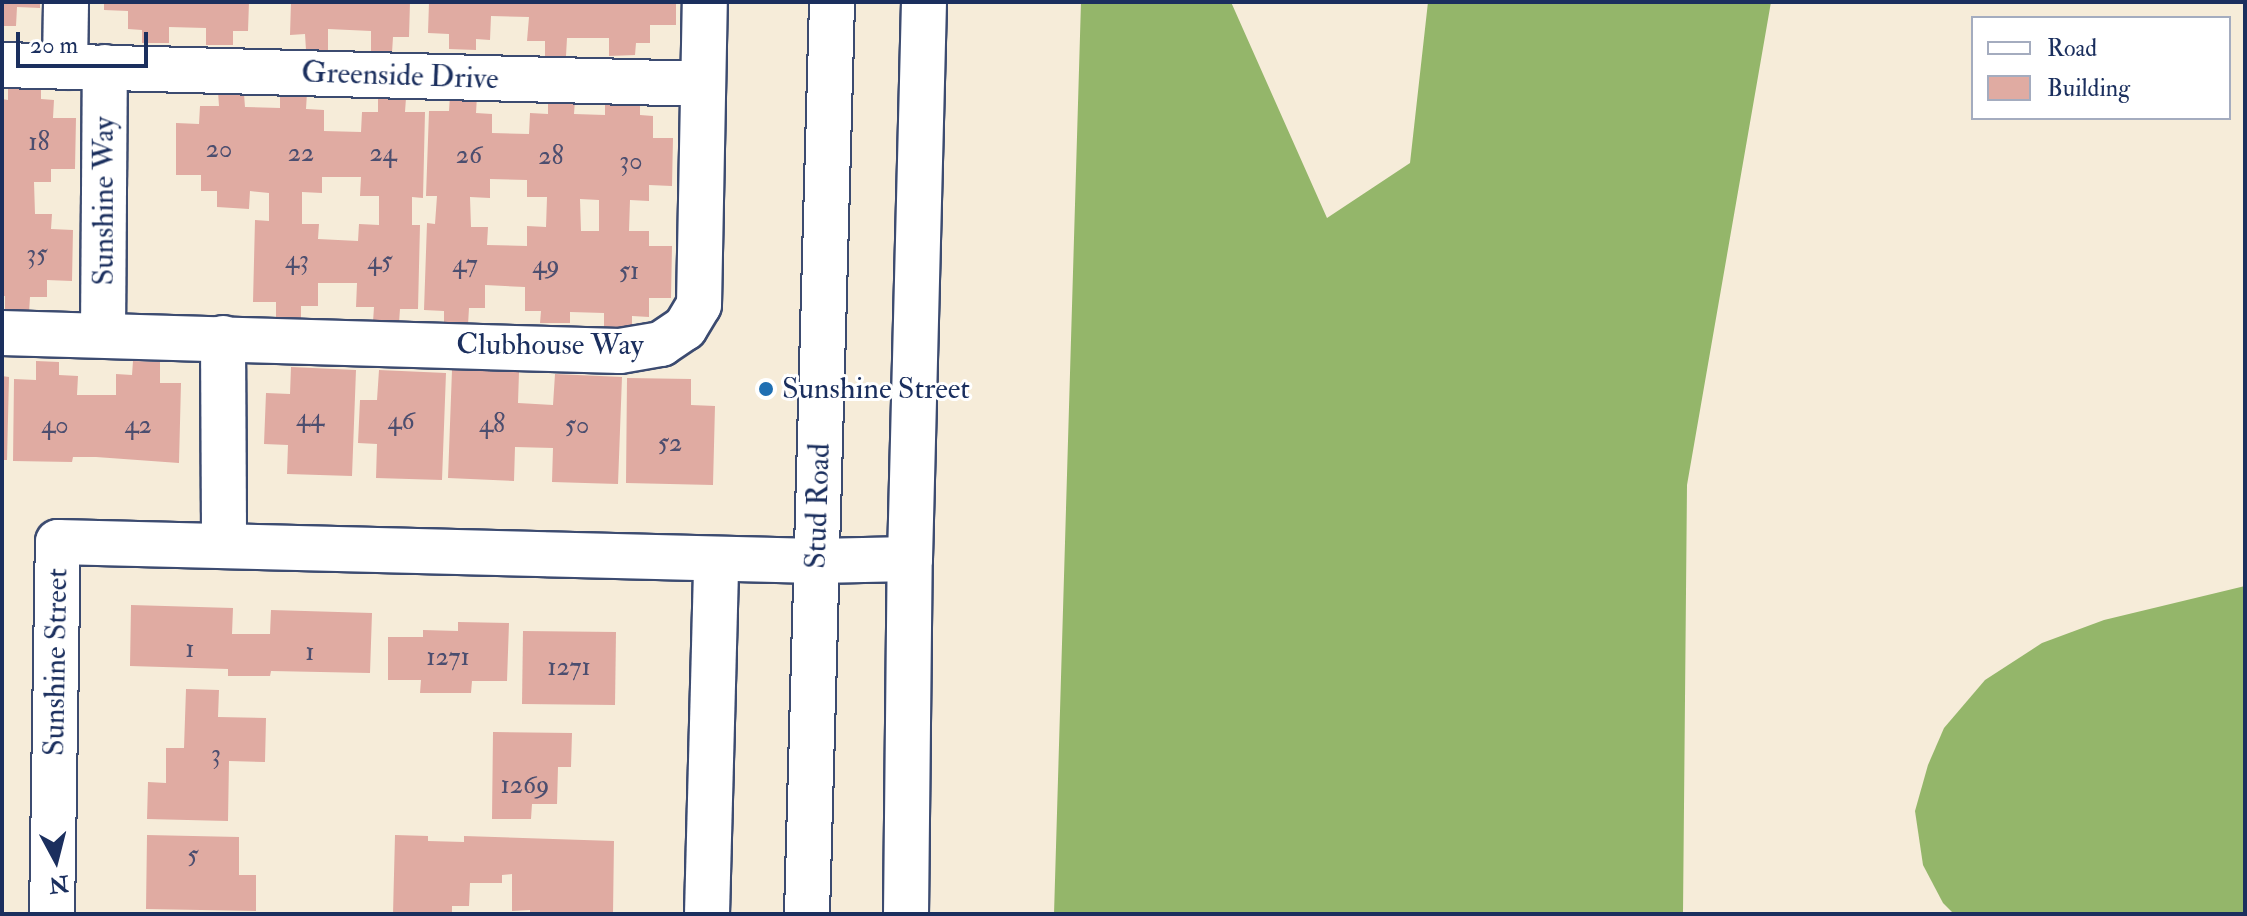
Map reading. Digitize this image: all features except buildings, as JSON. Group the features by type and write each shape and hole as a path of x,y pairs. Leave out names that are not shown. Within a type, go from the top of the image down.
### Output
{"main road":[{"name":"Sunshine Way","path":"66,2 85,67 103,335"},
{"name":"Clubhouse Way","path":"2,333 620,351 645,349 674,338 693,319 701,289 705,2"},
{"name":"Stud Road","path":"807,914 832,2"},
{"path":"906,914 910,559 924,2"},
{"name":"Greenside Drive","path":"2,65 702,84"},
{"path":"223,338 224,545"},
{"name":"Sunshine Street","path":"52,914 58,542 716,559 910,559"},
{"path":"707,914 716,559"}],"green space":[{"path":"1081,2 1231,2 1327,218 1410,163 1428,2 1771,2 1687,485 1683,914 1054,914"},
{"path":"2245,586 2245,914 1954,914 1943,903 1923,865 1915,811 1928,765 1944,728 1985,680 2042,643 2104,620"}],"place":[{"name":"Sunshine Street","path":"766,389"}]}
